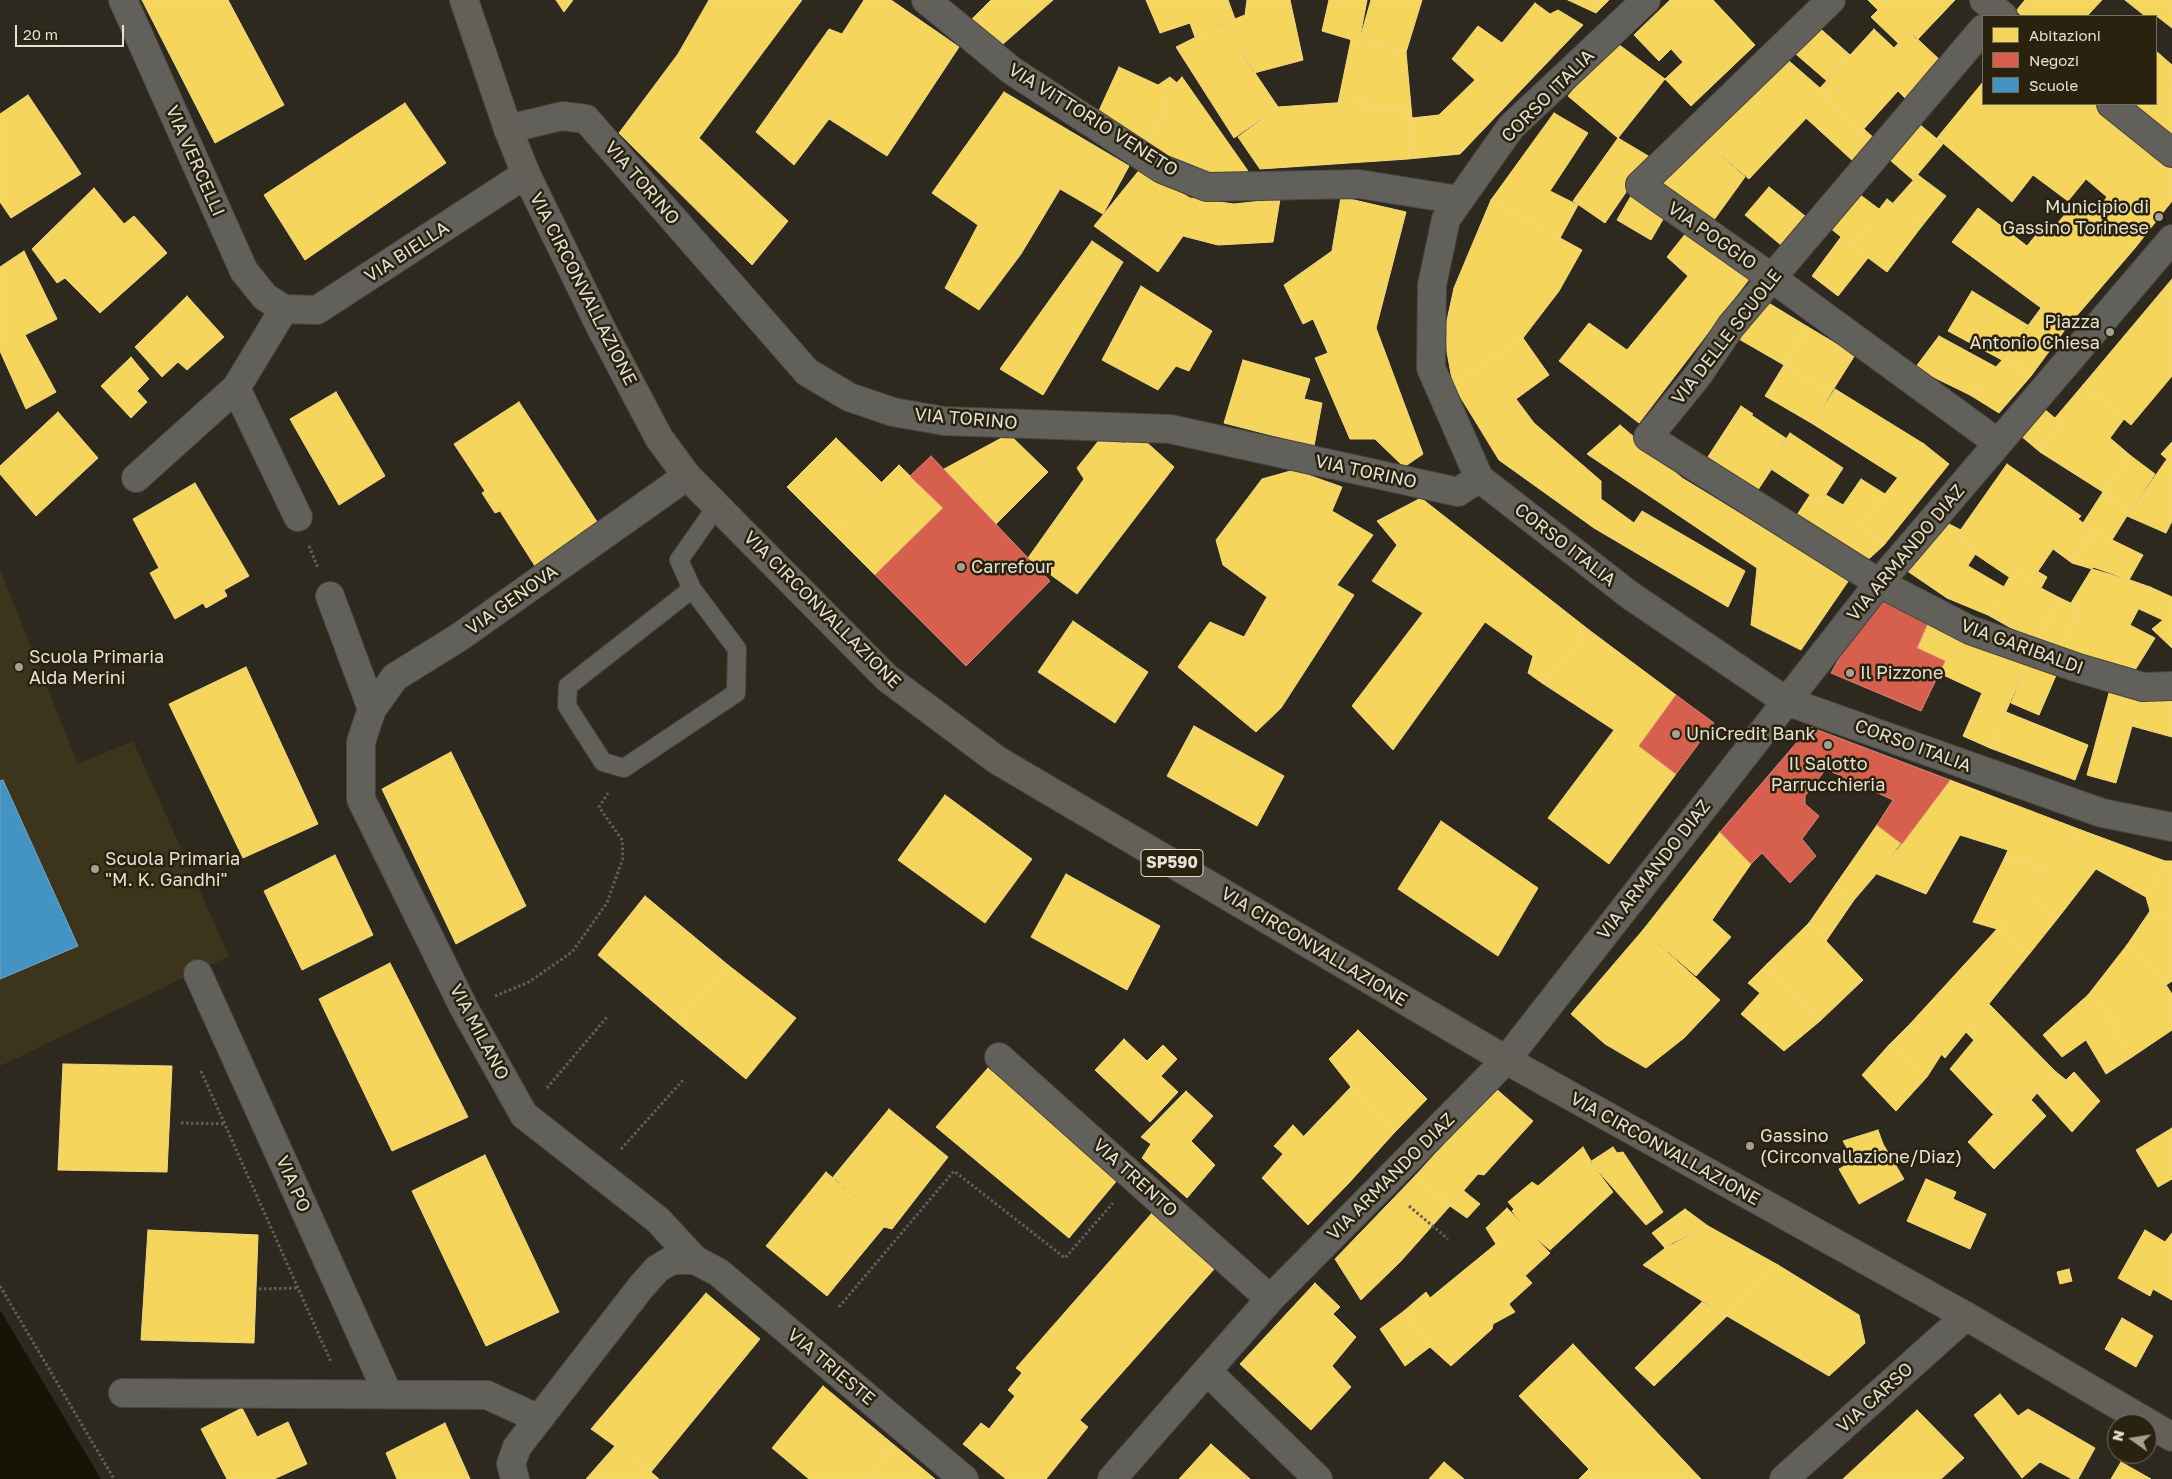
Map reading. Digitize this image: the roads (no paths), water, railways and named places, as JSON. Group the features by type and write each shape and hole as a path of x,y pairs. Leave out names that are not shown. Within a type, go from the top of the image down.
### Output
{"main road":[{"name":"VIA CIRCONVALLAZIONE","path":"464,0 508,129 526,174 601,328 659,438 686,476 887,678 997,760 1506,1060 1966,1316 2172,1437"}],"street":[{"name":"VIA VERCELLI","path":"123,0 244,271 265,297 284,309"},
{"name":"VIA VITTORIO VENETO","path":"926,0 1010,70 1162,169 1207,187 1359,184 1459,200"},
{"name":"CORSO ITALIA","path":"1646,0 1511,127 1446,219 1432,285 1431,368 1479,478 1631,596 1786,700 2102,814 2172,827"},
{"name":"VIA POGGIO","path":"1831,0 1640,186 1772,278 1998,443"},
{"name":"VIA DELLE SCUOLE","path":"1879,583 1648,437 1698,374 1731,326 1982,32"},
{"path":"2112,105 2172,153"},
{"name":"VIA TORINO","path":"508,129 562,116 586,119 807,372 849,397 893,412 944,421 1170,429 1458,492 1479,478"},
{"name":"VIA BIELLA","path":"284,309 317,310 526,174"},
{"name":"VIA ARMANDO DIAZ","path":"1112,1479 1270,1300 1506,1060 1879,583 2172,239"},
{"path":"136,478 236,388 284,309"},
{"path":"236,388 298,517"},
{"name":"VIA GENOVA","path":"361,742 372,709 395,677 458,638 686,476"},
{"name":"VIA GARIBALDI","path":"1879,583 1970,630 2078,668 2143,687 2172,686"},
{"path":"330,596 372,709"},
{"name":"VIA MILANO","path":"361,742 361,799 464,1008 524,1115 658,1220 695,1260"},
{"name":"VIA PO","path":"198,974 388,1394"},
{"name":"VIA TRENTO","path":"999,1057 1270,1300"},
{"path":"514,1479 511,1464 517,1447 641,1287 657,1269 672,1260 695,1260"},
{"name":"VIA TRIESTE","path":"695,1260 718,1272 964,1479"},
{"name":"VIA CARSO","path":"1784,1479 1966,1316"},
{"path":"1207,1372 1318,1479"},
{"path":"123,1393 487,1395 539,1419"}],"lane":[{"path":"692,589 568,686 567,706 603,762 624,768 736,694 737,649 692,589 679,560 717,506"}],"place":[{"name":"Municipio di Gassino Torinese","path":"2159,217"},
{"name":"Piazza Antonio Chiesa","path":"2110,332"},
{"name":"Carrefour","path":"961,567"},
{"name":"Scuola Primaria Alda Merini","path":"19,667"},
{"name":"Il Pizzone","path":"1850,673"},
{"name":"UniCredit Bank","path":"1676,734"},
{"name":"Il Salotto Parrucchieria","path":"1828,745"},
{"name":"Scuola Primaria \"M. K. Gandhi\"","path":"95,869"},
{"name":"Gassino (Circonvallazione/Diaz)","path":"1750,1146"}]}
